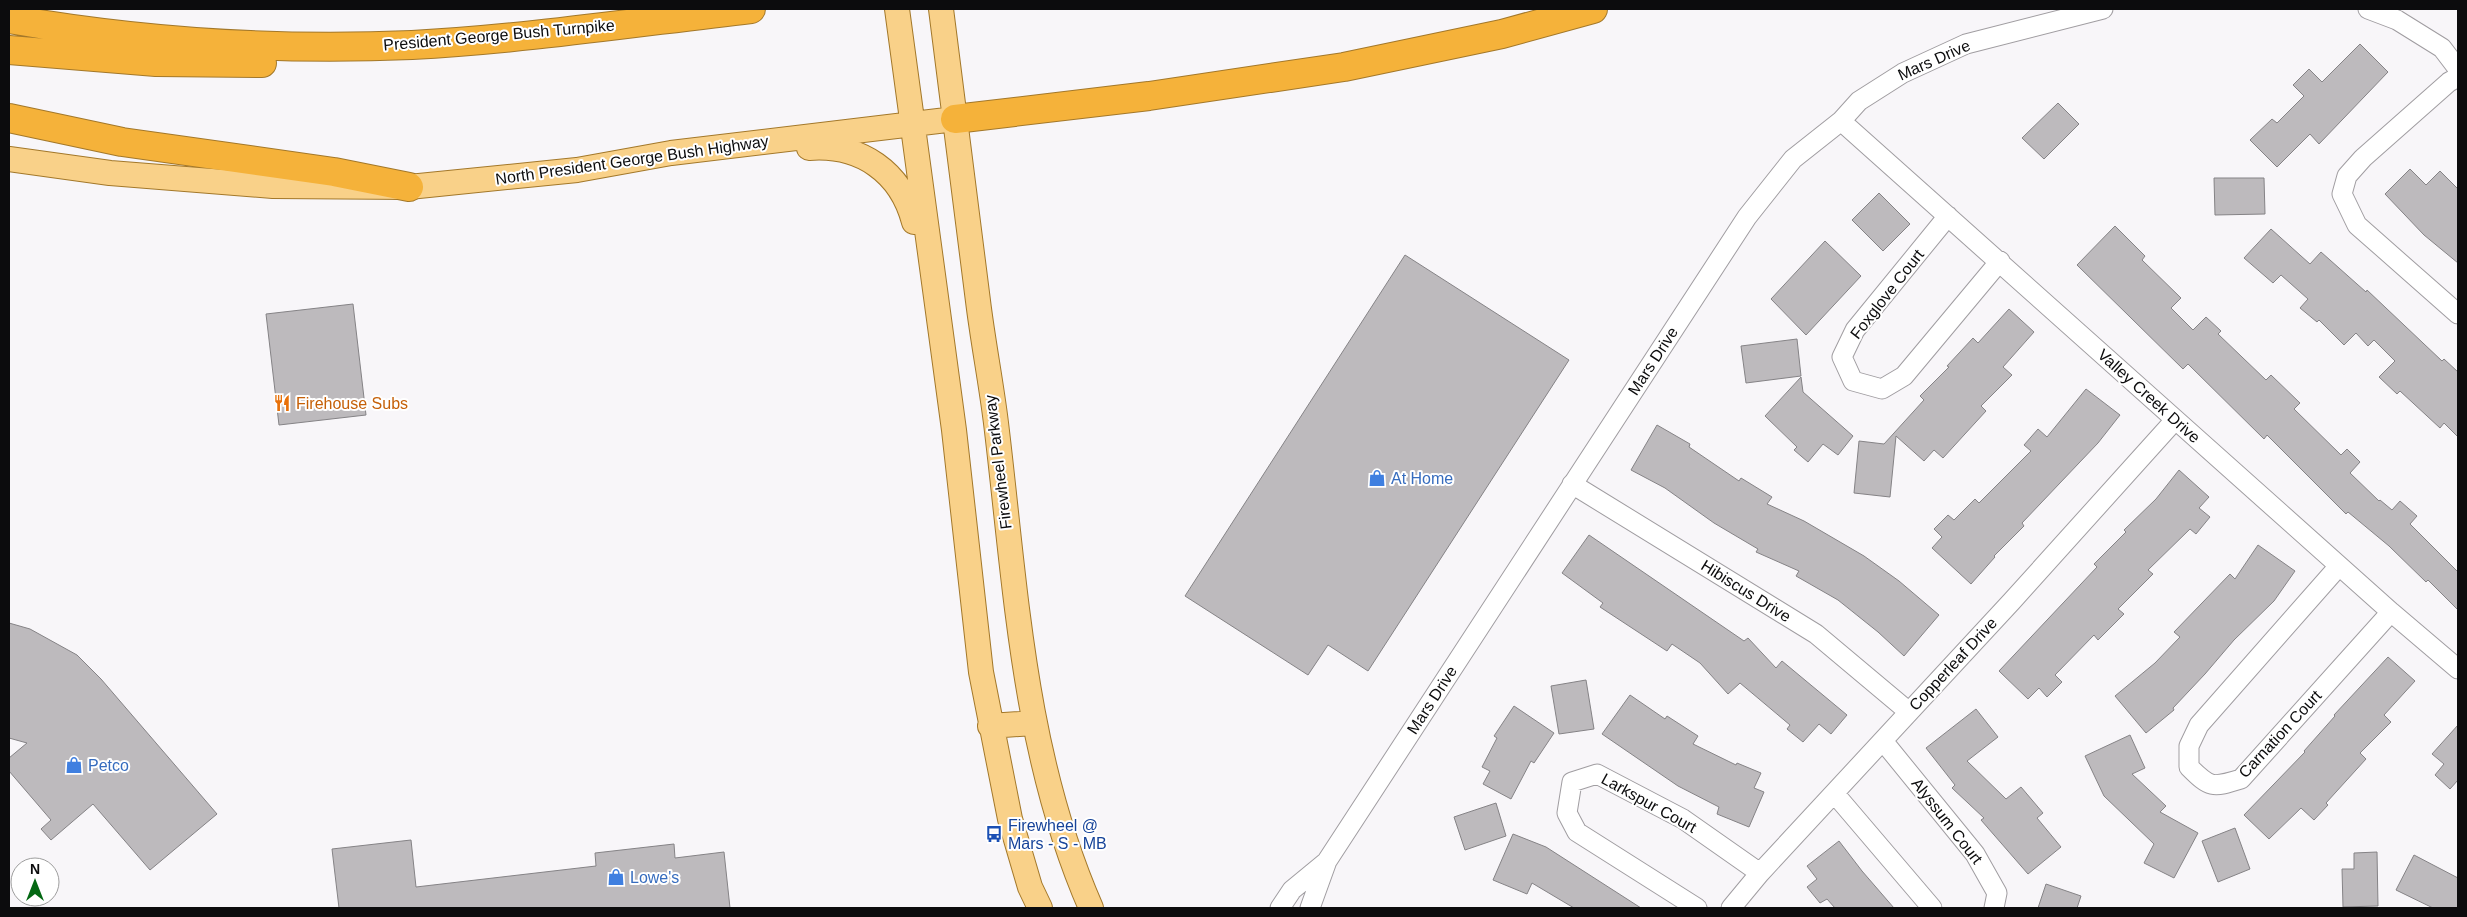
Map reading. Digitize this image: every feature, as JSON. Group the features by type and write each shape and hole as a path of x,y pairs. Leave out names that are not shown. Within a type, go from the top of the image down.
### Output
{"highway":[{"name":"President George Bush Turnpike","path":"9,19 94,32 192,42 271,46 377,46 519,36 751,9"},
{"path":"955,119 1149,96 1344,67 1502,34 1593,9"},
{"path":"9,50 156,62 297,64 377,46"},
{"path":"9,118 122,142 334,172 409,187"}],"main road":[{"path":"896,9 954,430 981,672 990,726 1010,819 1030,887 1040,908"},
{"name":"Firewheel Parkway","path":"942,18 996,422 1009,557 1034,724 1077,877 1090,908"},
{"name":"North President George Bush Highway","path":"9,158 110,173 273,186 409,187 577,170 671,153 955,119"},
{"path":"671,153 712,158 825,147 858,153 885,172 903,192 918,241 930,261"},
{"path":"990,726 1034,724"}],"street":[{"name":"Mars Drive","path":"1310,908 1327,861 1747,217 1793,159 1841,122 1859,100 1903,72 1966,44 2103,9"},
{"path":"2368,9 2397,20 2442,48 2458,69"},
{"path":"2458,78 2449,82 2363,158 2347,176 2342,194 2357,225 2458,314"},
{"name":"Valley Creek Drive","path":"1841,122 2000,261 2391,612 2458,669"},
{"name":"Foxglove Court","path":"1948,216 1855,330 1842,358 1853,381 1882,389 1904,376 2000,261"},
{"name":"Copperleaf Drive","path":"1731,908 1760,872 1909,712 2175,420"},
{"name":"Hibiscus Drive","path":"1572,484 1816,634 1909,712"},
{"name":"Carnation Court","path":"2340,566 2199,725 2189,746 2188,767 2203,781 2208,785 2222,785 2241,779 2391,612"},
{"name":"Alyssum Court","path":"1883,740 1975,854 1997,893 1994,908"},
{"name":"Larkspur Court","path":"1697,908 1577,832 1567,813 1572,782 1596,774 1683,819 1760,872"},
{"path":"1834,793 1932,908"},
{"name":"Mars Drive","path":"1280,908 1292,890 1327,861"}],"building":[{"path":"2360,44 2388,72 2319,144 2310,134 2277,167 2250,140 2272,119 2277,123 2304,96 2293,85 2309,69 2322,82"},
{"path":"2058,103 2079,124 2044,159 2022,138"},
{"path":"2410,169 2426,185 2440,171 2458,189 2458,263 2424,235 2385,194"},
{"path":"2214,178 2264,178 2265,214 2215,215"},
{"path":"1879,193 1910,224 1883,251 1852,220"},
{"path":"2115,226 2145,256 2142,260 2181,298 2171,308 2193,330 2206,317 2221,331 2218,334 2266,380 2271,375 2300,403 2294,409 2341,455 2347,449 2360,462 2350,473 2379,501 2392,510 2400,501 2417,516 2410,524 2458,572 2458,610 2428,580 2426,582 2389,546 2348,512 2346,514 2267,435 2264,439 2188,364 2183,369 2077,265"},
{"path":"2271,229 2310,264 2321,252 2366,292 2367,290 2442,361 2444,359 2458,372 2458,437 2444,423 2440,428 2400,391 2397,394 2379,377 2395,361 2374,340 2368,346 2356,333 2344,345 2319,320 2317,322 2300,308 2308,299 2281,275 2273,283 2244,258"},
{"path":"1825,241 1861,276 1806,335 1771,299"},
{"name":"At Home","path":"1405,255 1569,360 1368,671 1328,645 1308,675 1185,596"},
{"path":"353,304 366,415 279,425 266,314"},
{"path":"2009,309 2034,332 2003,367 2012,375 1981,406 1986,411 1943,458 1934,450 1924,461 1896,436 1890,497 1854,493 1859,441 1884,444 1924,400 1920,396 1949,367 1947,366 1973,338 1978,343"},
{"path":"1797,339 1801,376 1746,383 1741,346"},
{"path":"1801,377 1803,392 1853,436 1838,455 1823,444 1808,462 1794,450 1797,447 1765,416"},
{"path":"2086,389 2120,415 2098,443 2022,523 2024,526 1994,556 1971,584 1932,548 1942,537 1934,529 1948,515 1954,520 1975,499 1979,503 2031,451 2024,445 2038,429 2047,437"},
{"path":"1657,425 1690,444 1689,447 1739,481 1741,478 1772,497 1767,504 1804,521 1864,556 1899,581 1939,615 1904,656 1838,600 1796,576 1799,571 1756,552 1758,549 1714,523 1665,488 1631,470"},
{"path":"2179,470 2209,497 2199,508 2210,517 2196,534 2190,529 2148,570 2153,574 2118,609 2124,614 2098,640 2094,635 2055,675 2062,682 2047,697 2039,688 2028,699 1999,671 2097,567 2094,564 2126,532 2124,530 2156,499"},
{"path":"1589,535 1744,641 1748,638 1776,668 1782,661 1847,715 1831,734 1819,724 1803,742 1787,729 1790,725 1740,683 1728,694 1700,663 1672,644 1667,651 1600,607 1603,603 1562,573"},
{"path":"2258,545 2295,571 2274,601 2234,640 2173,708 2174,710 2146,733 2115,696 2155,663 2180,637 2174,632 2230,574 2235,579"},
{"path":"9,623 30,629 77,655 101,679 217,814 150,870 93,804 51,840 41,829 51,820 9,771 9,758 27,743 9,738"},
{"path":"2388,657 2415,681 2384,715 2391,722 2360,753 2366,759 2326,803 2328,805 2314,820 2301,808 2269,839 2244,815 2305,752 2334,715"},
{"path":"1586,680 1594,729 1559,734 1551,686"},
{"path":"1630,695 1665,719 1667,716 1698,736 1693,744 1736,765 1737,763 1761,773 1754,788 1764,792 1749,827 1717,814 1719,807 1678,786 1602,734"},
{"path":"1514,706 1554,733 1534,763 1531,761 1511,799 1483,784 1490,771 1482,767 1497,738 1494,736"},
{"path":"1976,709 1998,737 1967,761 2006,799 2021,787 2043,813 2037,818 2061,847 2028,874 1981,820 1984,818 1952,788 1955,785 1926,748"},
{"path":"2458,725 2458,780 2450,789 2435,775 2444,764 2432,754"},
{"path":"2130,735 2145,768 2132,774 2166,806 2160,812 2198,833 2174,878 2144,863 2154,844 2104,796 2085,756"},
{"path":"1496,803 1506,836 1465,850 1454,817"},
{"path":"2235,828 2250,869 2218,882 2202,841"},
{"path":"1513,834 1546,847 1641,908 1574,908 1532,883 1527,894 1493,880"},
{"name":"Lowe's","path":"411,840 416,887 596,866 595,853 674,844 675,858 724,852 730,908 339,908 332,849"},
{"path":"1839,841 1894,908 1835,908 1827,899 1820,903 1807,887 1817,879 1807,866"},
{"path":"2377,852 2378,906 2343,907 2342,869 2354,869 2354,853"},
{"path":"2414,855 2458,878 2458,908 2433,908 2396,890"},
{"path":"2046,884 2081,896 2077,908 2038,908"}],"place":[{"name":"Firehouse Subs","path":"282,403"},
{"name":"At Home","path":"1377,478"},
{"name":"Petco","path":"74,765"},
{"name":"Firewheel @ Mars - S - MB","path":"994,834"},
{"name":"Lowe's","path":"616,877"}]}
